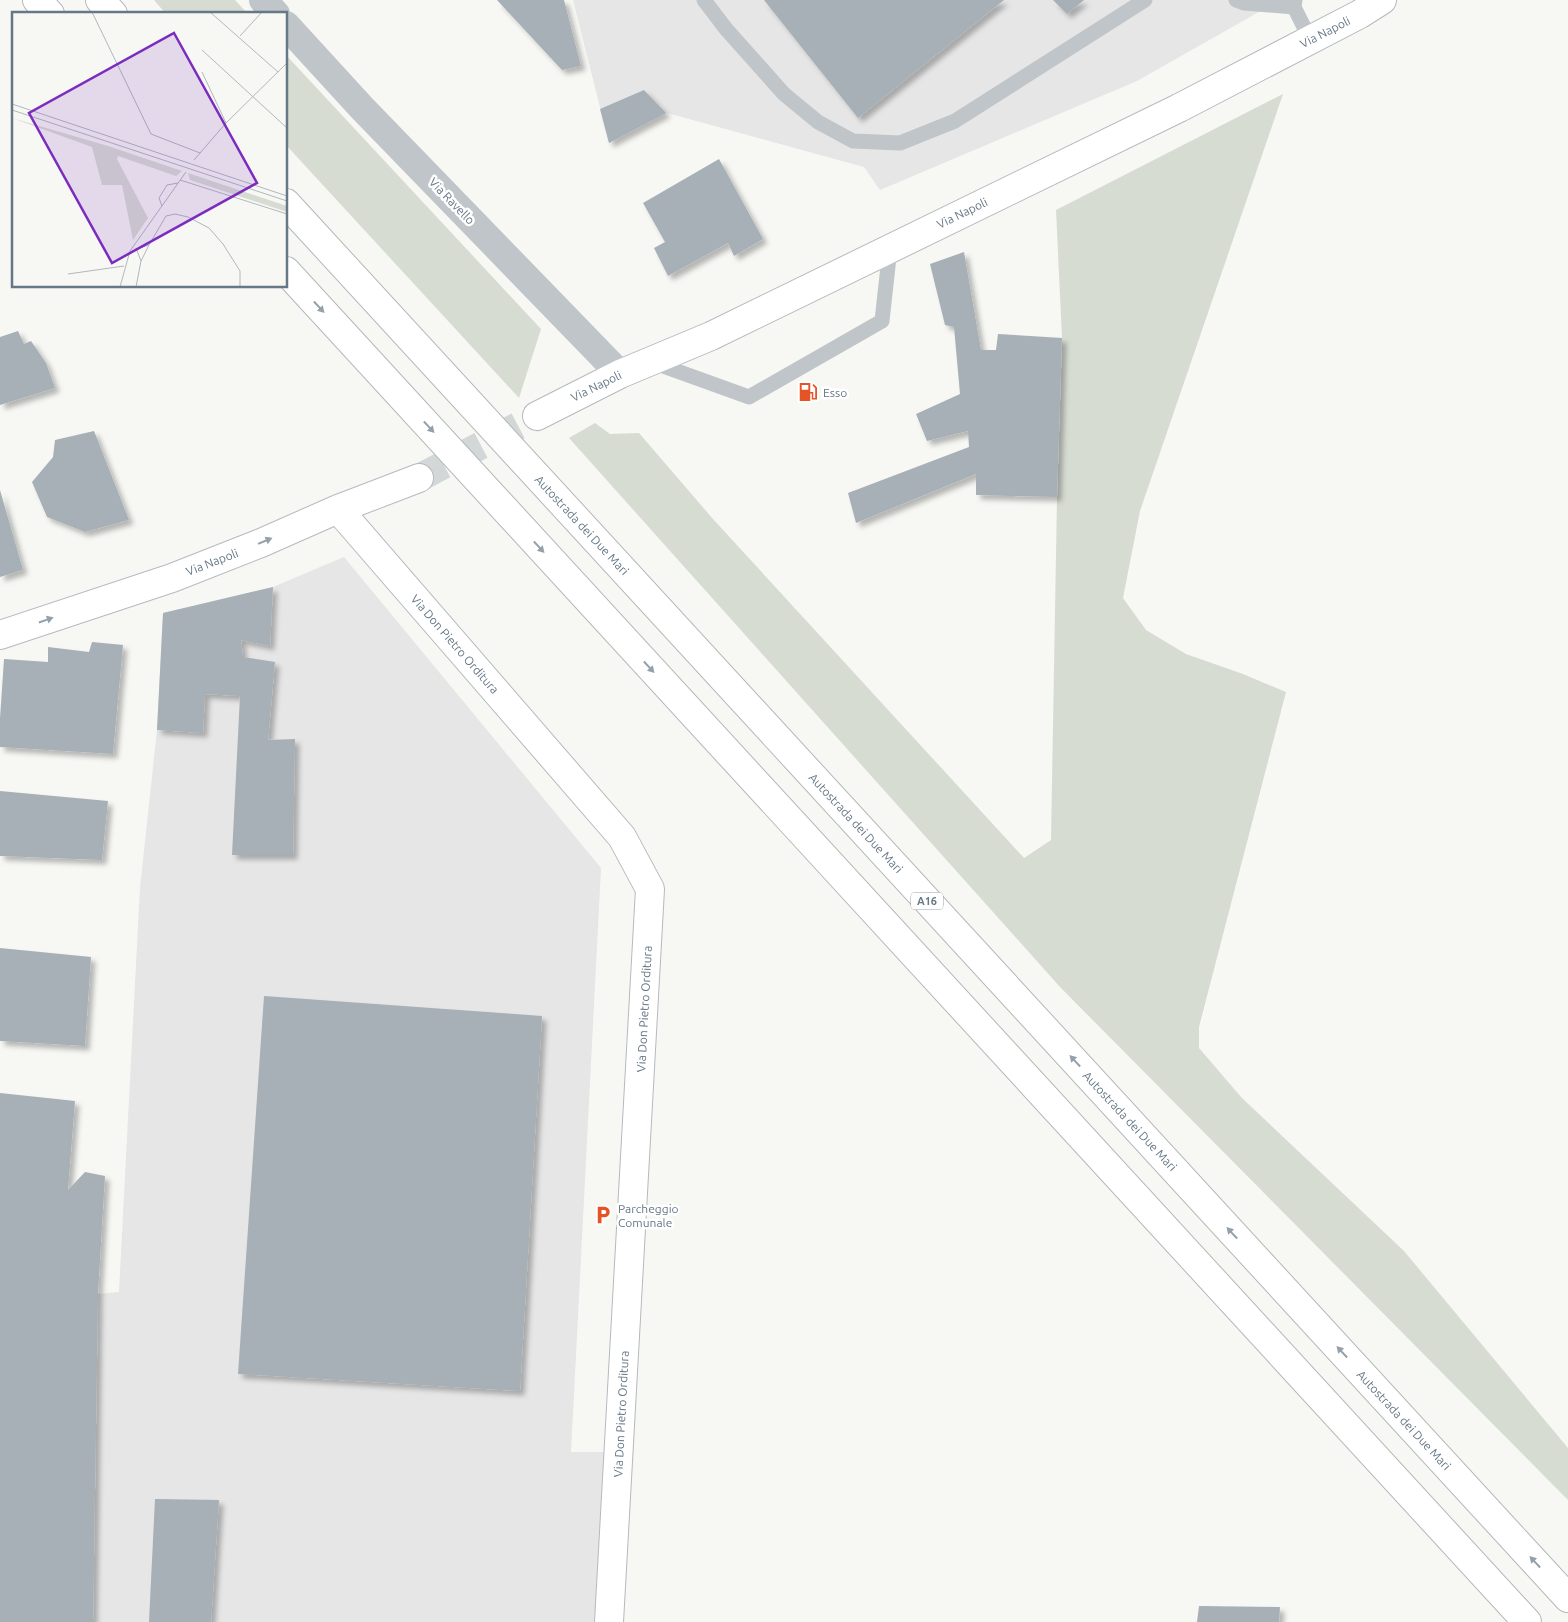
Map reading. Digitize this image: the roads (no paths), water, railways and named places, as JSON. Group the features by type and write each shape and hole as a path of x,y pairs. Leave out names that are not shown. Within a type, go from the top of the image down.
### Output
{"main road":[{"path":"37,0 48,12"},
{"path":"100,0 110,12"},
{"name":"Via Napoli","path":"537,416 620,374 711,336 1179,108 1360,14 1382,0"},
{"name":"Autostrada dei Due Mari","path":"288,205 1568,1598"},
{"path":"288,274 1527,1622"},
{"name":"Via Napoli","path":"0,635 172,578 262,543 338,509 419,478"},
{"name":"Via Don Pietro Orditura","path":"338,509 622,837 650,889 609,1622"}],"street":[{"path":"263,0 274,12"},
{"name":"Via Ravello","path":"288,27 362,108 620,374"}],"lane":[{"path":"704,0 726,29 784,94 818,122 853,141 900,143 955,121 1145,0"},
{"path":"1236,0 1244,3 1294,4 1310,39"},
{"path":"650,361 749,397 882,321 890,248"}],"tunnel":[{"path":"419,478 537,416"}],"place":[{"name":"Esso","path":"808,392"},
{"name":"Parcheggio Comunale","path":"603,1215"}]}
